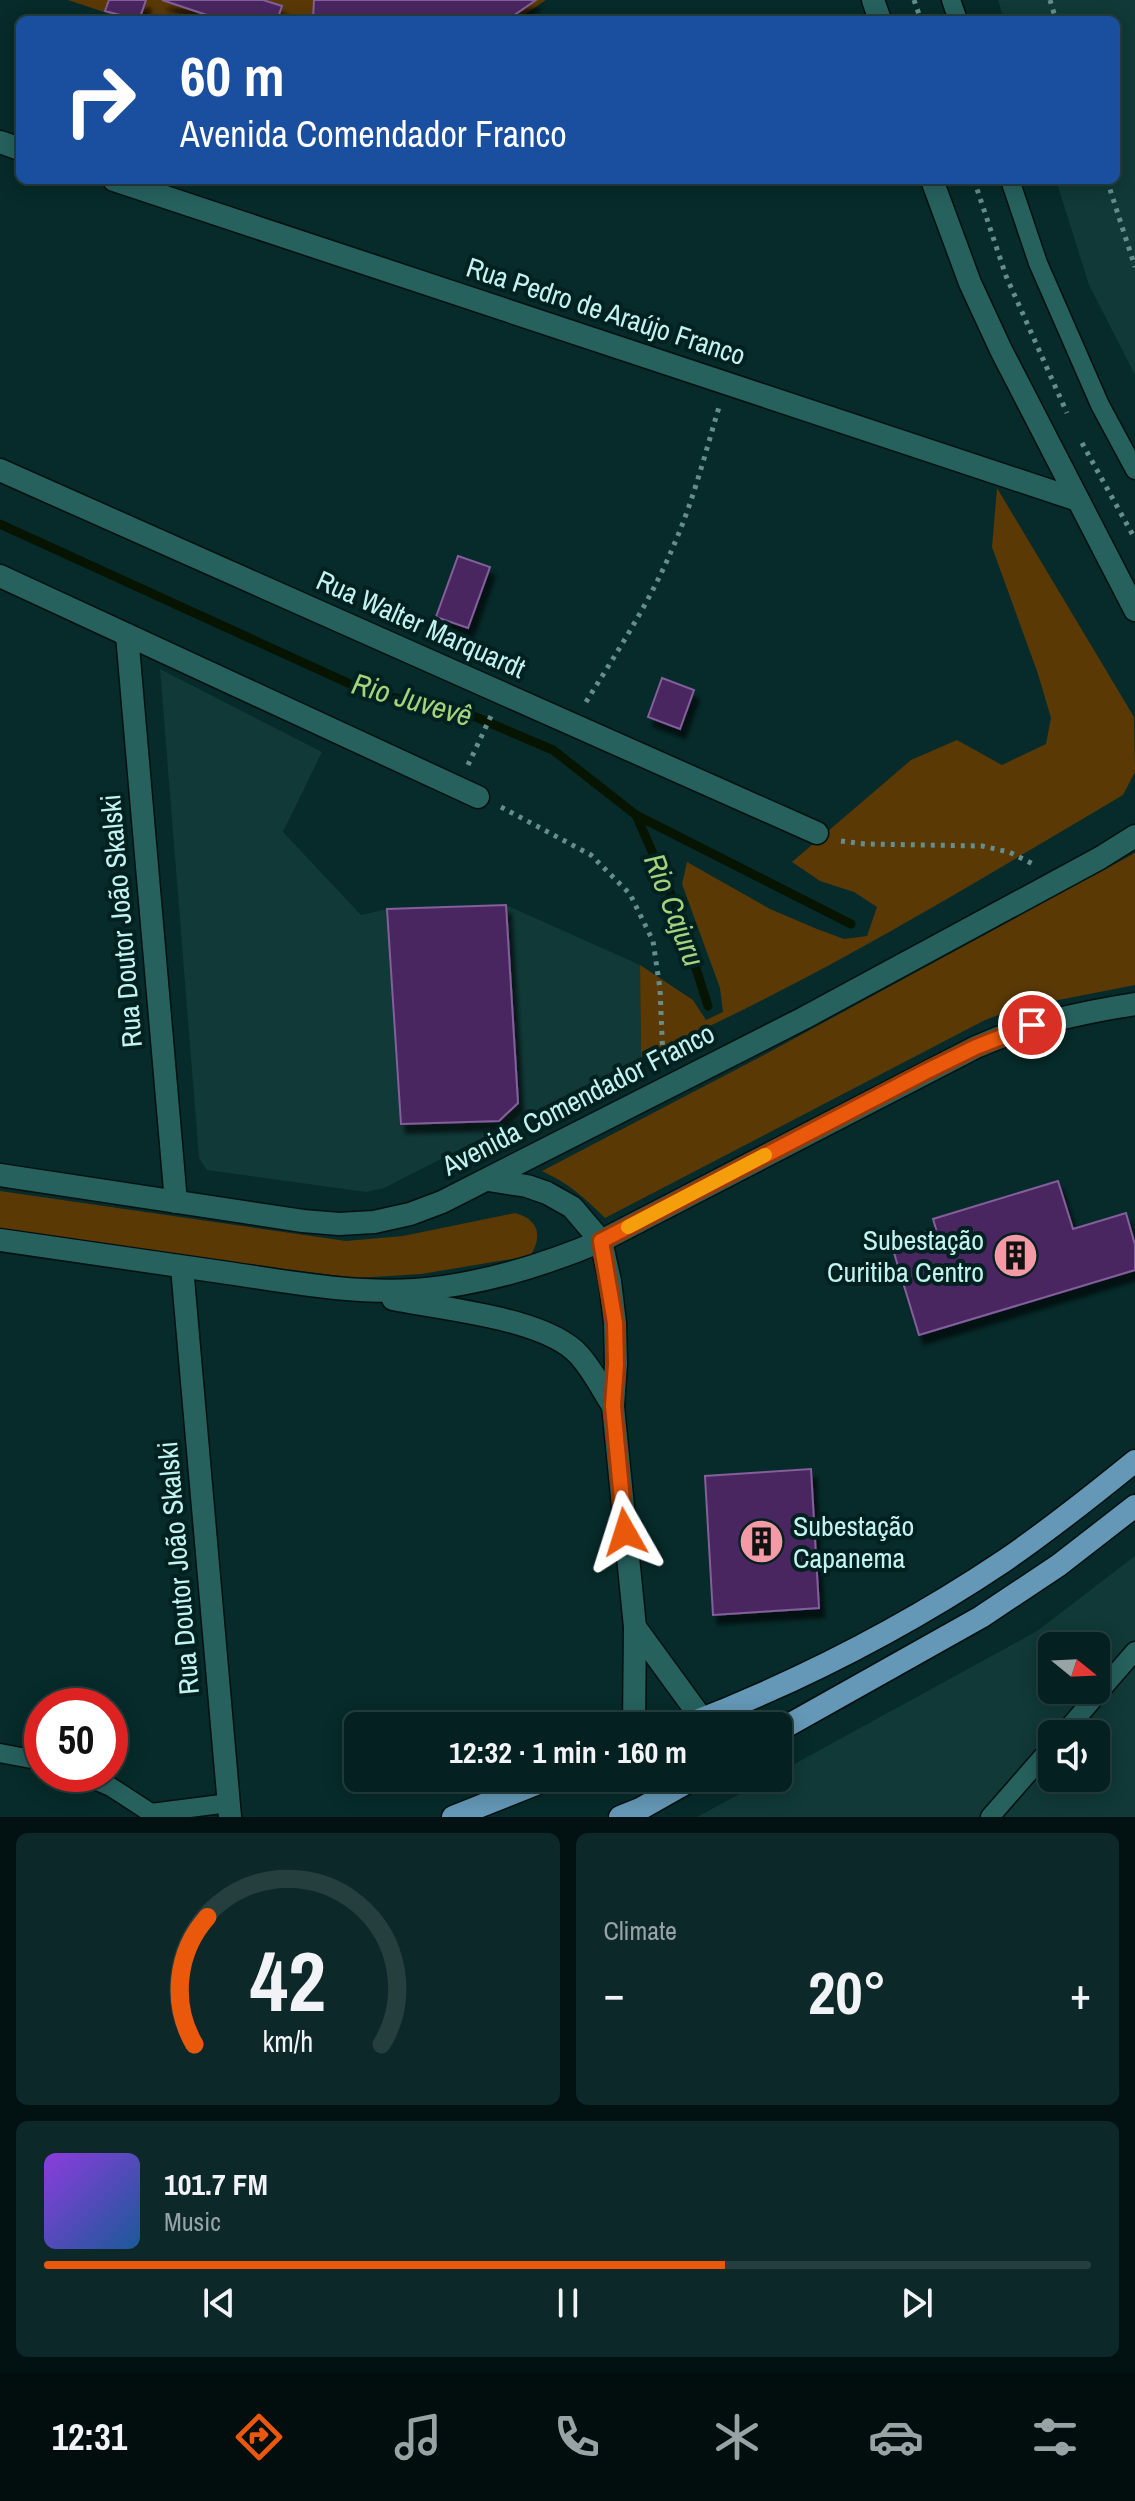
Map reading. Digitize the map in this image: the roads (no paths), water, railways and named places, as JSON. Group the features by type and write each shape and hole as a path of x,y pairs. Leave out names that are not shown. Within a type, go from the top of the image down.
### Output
{"main road":[{"name":"Rua Pedro de Araújo Franco","path":"126,184 1078,500"},
{"path":"933,184 970,283 1001,350 1135,610"},
{"name":"Rua Walter Marquardt","path":"0,470 817,833"},
{"path":"0,576 478,797"},
{"name":"Rua Doutor João Skalski","path":"127,635 176,1202"},
{"name":"Avenida Comendador Franco","path":"0,1175 303,1221 339,1224 374,1222 410,1214 488,1180 831,1004 1135,836"},
{"path":"339,1289 412,1290 452,1286 540,1264 601,1241 976,1047 1049,1020 1135,1004"},
{"path":"488,1180 527,1186 547,1193 572,1207 601,1241 615,1323 613,1406 635,1627 634,1712"},
{"path":"0,1240 339,1289 538,1329 557,1337 579,1354 613,1406"},
{"name":"Rua Doutor João Skalski","path":"182,1267 230,1810"},
{"path":"717,1712 840,1657 964,1587 1041,1535 1135,1461"},
{"path":"792,1723 981,1617 1059,1565 1135,1506"},
{"path":"635,1627 687,1712"},
{"path":"453,1817 516,1792"},
{"path":"634,1814 671,1792"}],"lane":[{"path":"1011,184 1038,263 1100,405 1135,470"},
{"path":"1075,1720 1135,1651"},
{"path":"0,1753 24,1758"},
{"path":"990,1817 1038,1762"},
{"path":"118,1792 150,1815 230,1810"}],"waterway":[{"name":"Rio Juvevê","path":"0,524 372,694 457,709 553,750 636,815 851,924"},
{"name":"Rio Cajuru","path":"636,815 676,906 708,1006"}],"place":[{"name":"Subestação Curitiba Centro","path":"1015,1256"},
{"name":"Subestação Capanema","path":"762,1542"}]}
